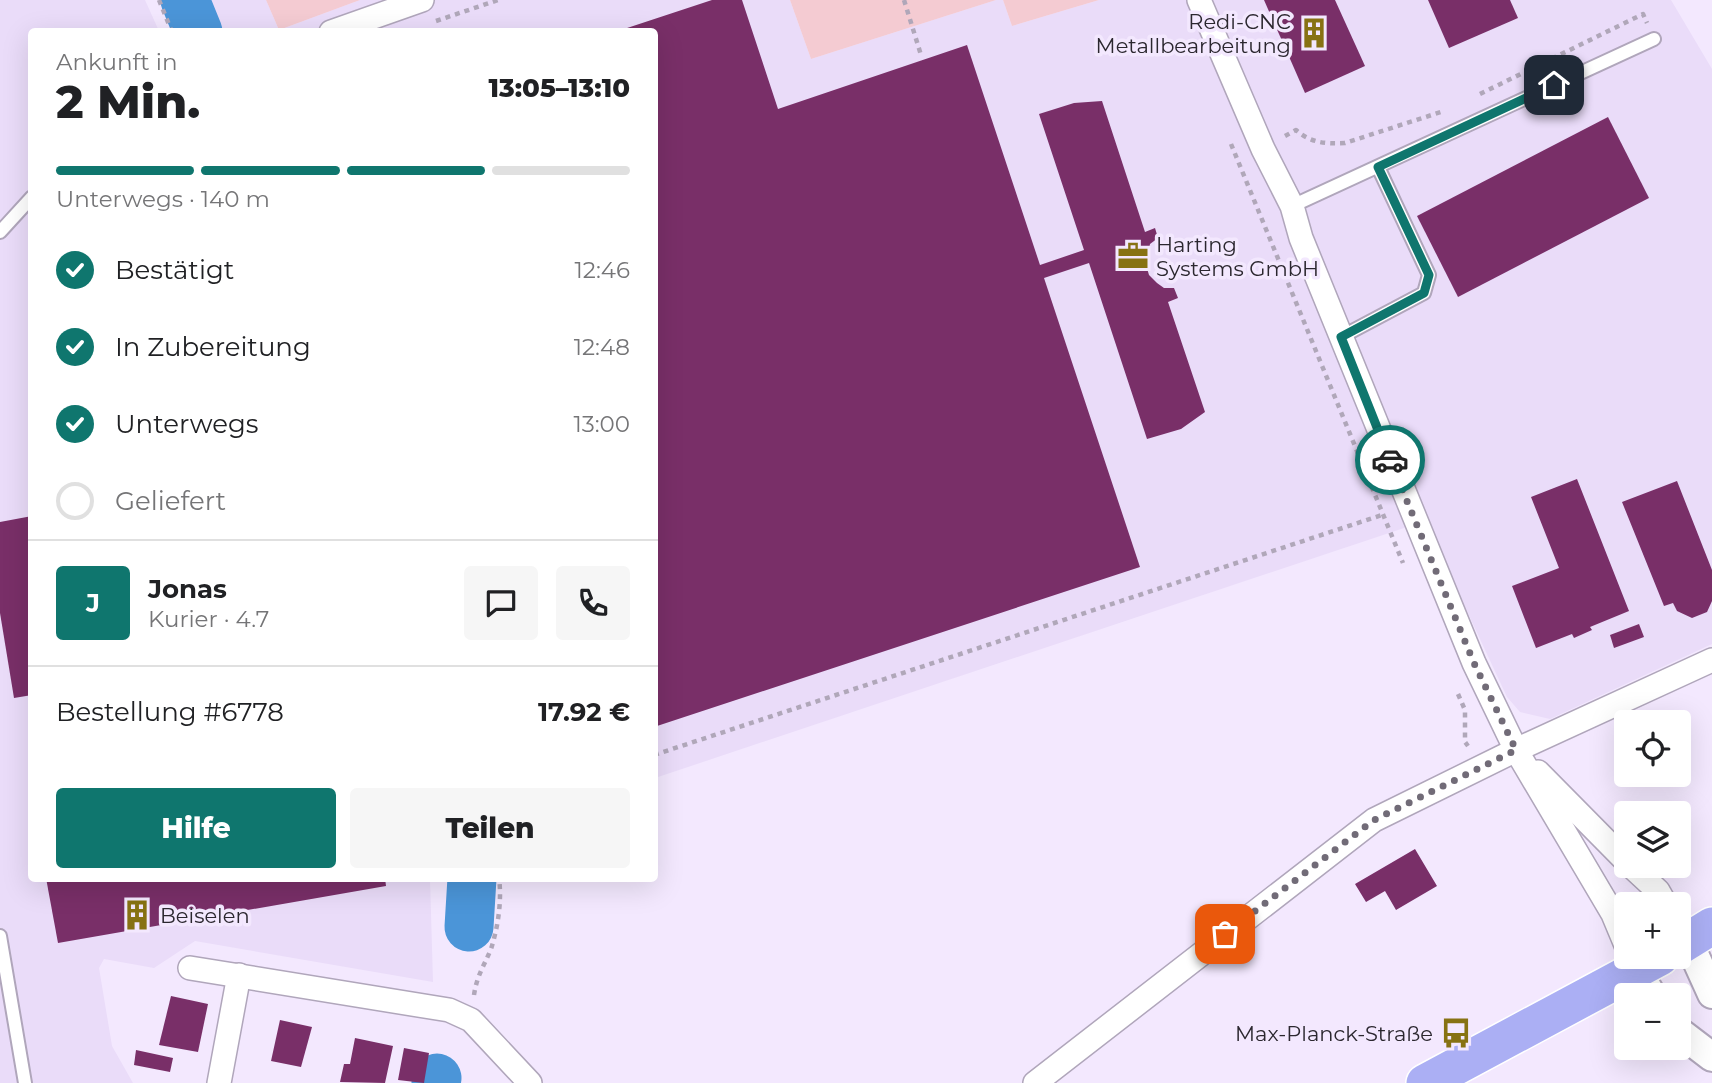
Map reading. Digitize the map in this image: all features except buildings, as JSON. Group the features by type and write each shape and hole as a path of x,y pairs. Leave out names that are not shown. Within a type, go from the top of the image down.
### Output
{"main road":[{"path":"1425,1083 1632,969"}],"street":[{"path":"342,28 422,0"},
{"path":"1199,0 1292,206 1301,238 1474,663 1516,750 1614,915"},
{"path":"1035,1083 1374,820 1516,750 1712,660"},
{"path":"1516,750 1614,849"},
{"path":"1644,878 1659,892"},
{"path":"190,968 449,1010 471,1020 530,1083"},
{"path":"1683,969 1712,994"},
{"path":"219,1083 239,975"},
{"path":"1691,1041 1712,1057"}],"lane":[{"path":"1292,206 1654,39"},
{"path":"1341,337 1424,293 1429,275 1378,167"},
{"path":"0,232 28,201"},
{"path":"0,936 25,1083"}],"path":[{"path":"159,0 170,28"},
{"path":"432,23 498,0"},
{"path":"904,0 921,55"},
{"path":"1475,97 1643,14 1654,39"},
{"path":"1237,159 1264,149 1296,130 1308,140 1330,144 1345,143 1451,109"},
{"path":"1227,135 1408,575"},
{"path":"658,754 1383,514 1412,512"},
{"path":"1454,685 1465,710 1465,742 1480,768"},
{"path":"471,1020 476,978 491,948 502,896 500,882"}],"shaded area":[{"path":"0,0 145,0 158,28 28,28 28,882 430,882 433,982 195,941 154,968 104,959 99,968 112,1046 133,1083 0,1083"},
{"path":"205,0 266,0 278,28 215,28"},
{"path":"266,0 360,0 284,28 278,28"},
{"path":"360,0 790,0 811,59 996,0 1003,0 1012,26 1099,0 1671,0 1712,69 1712,644 1550,719 1520,712 1507,697 1428,520 658,777 658,28 284,28"},
{"path":"790,0 996,0 811,59"},
{"path":"1003,0 1099,0 1012,26"}],"waterway":[{"path":"185,0 196,28"},
{"path":"469,927 472,882"},
{"path":"436,1083 437,1078"}],"way so far":[{"path":"1225,934 1374,820 1516,750 1474,663 1390,460"}],"place":[{"name":"Redi-CNC Metallbearbeitung","path":"1314,33"},
{"name":"Harting Systems GmbH","path":"1133,256"},
{"name":"Beiselen","path":"137,915"},
{"name":"Max-Planck-Straße","path":"1456,1033"}],"route":[{"path":"1390,460 1341,337 1424,293 1429,275 1378,167 1554,85"}]}
